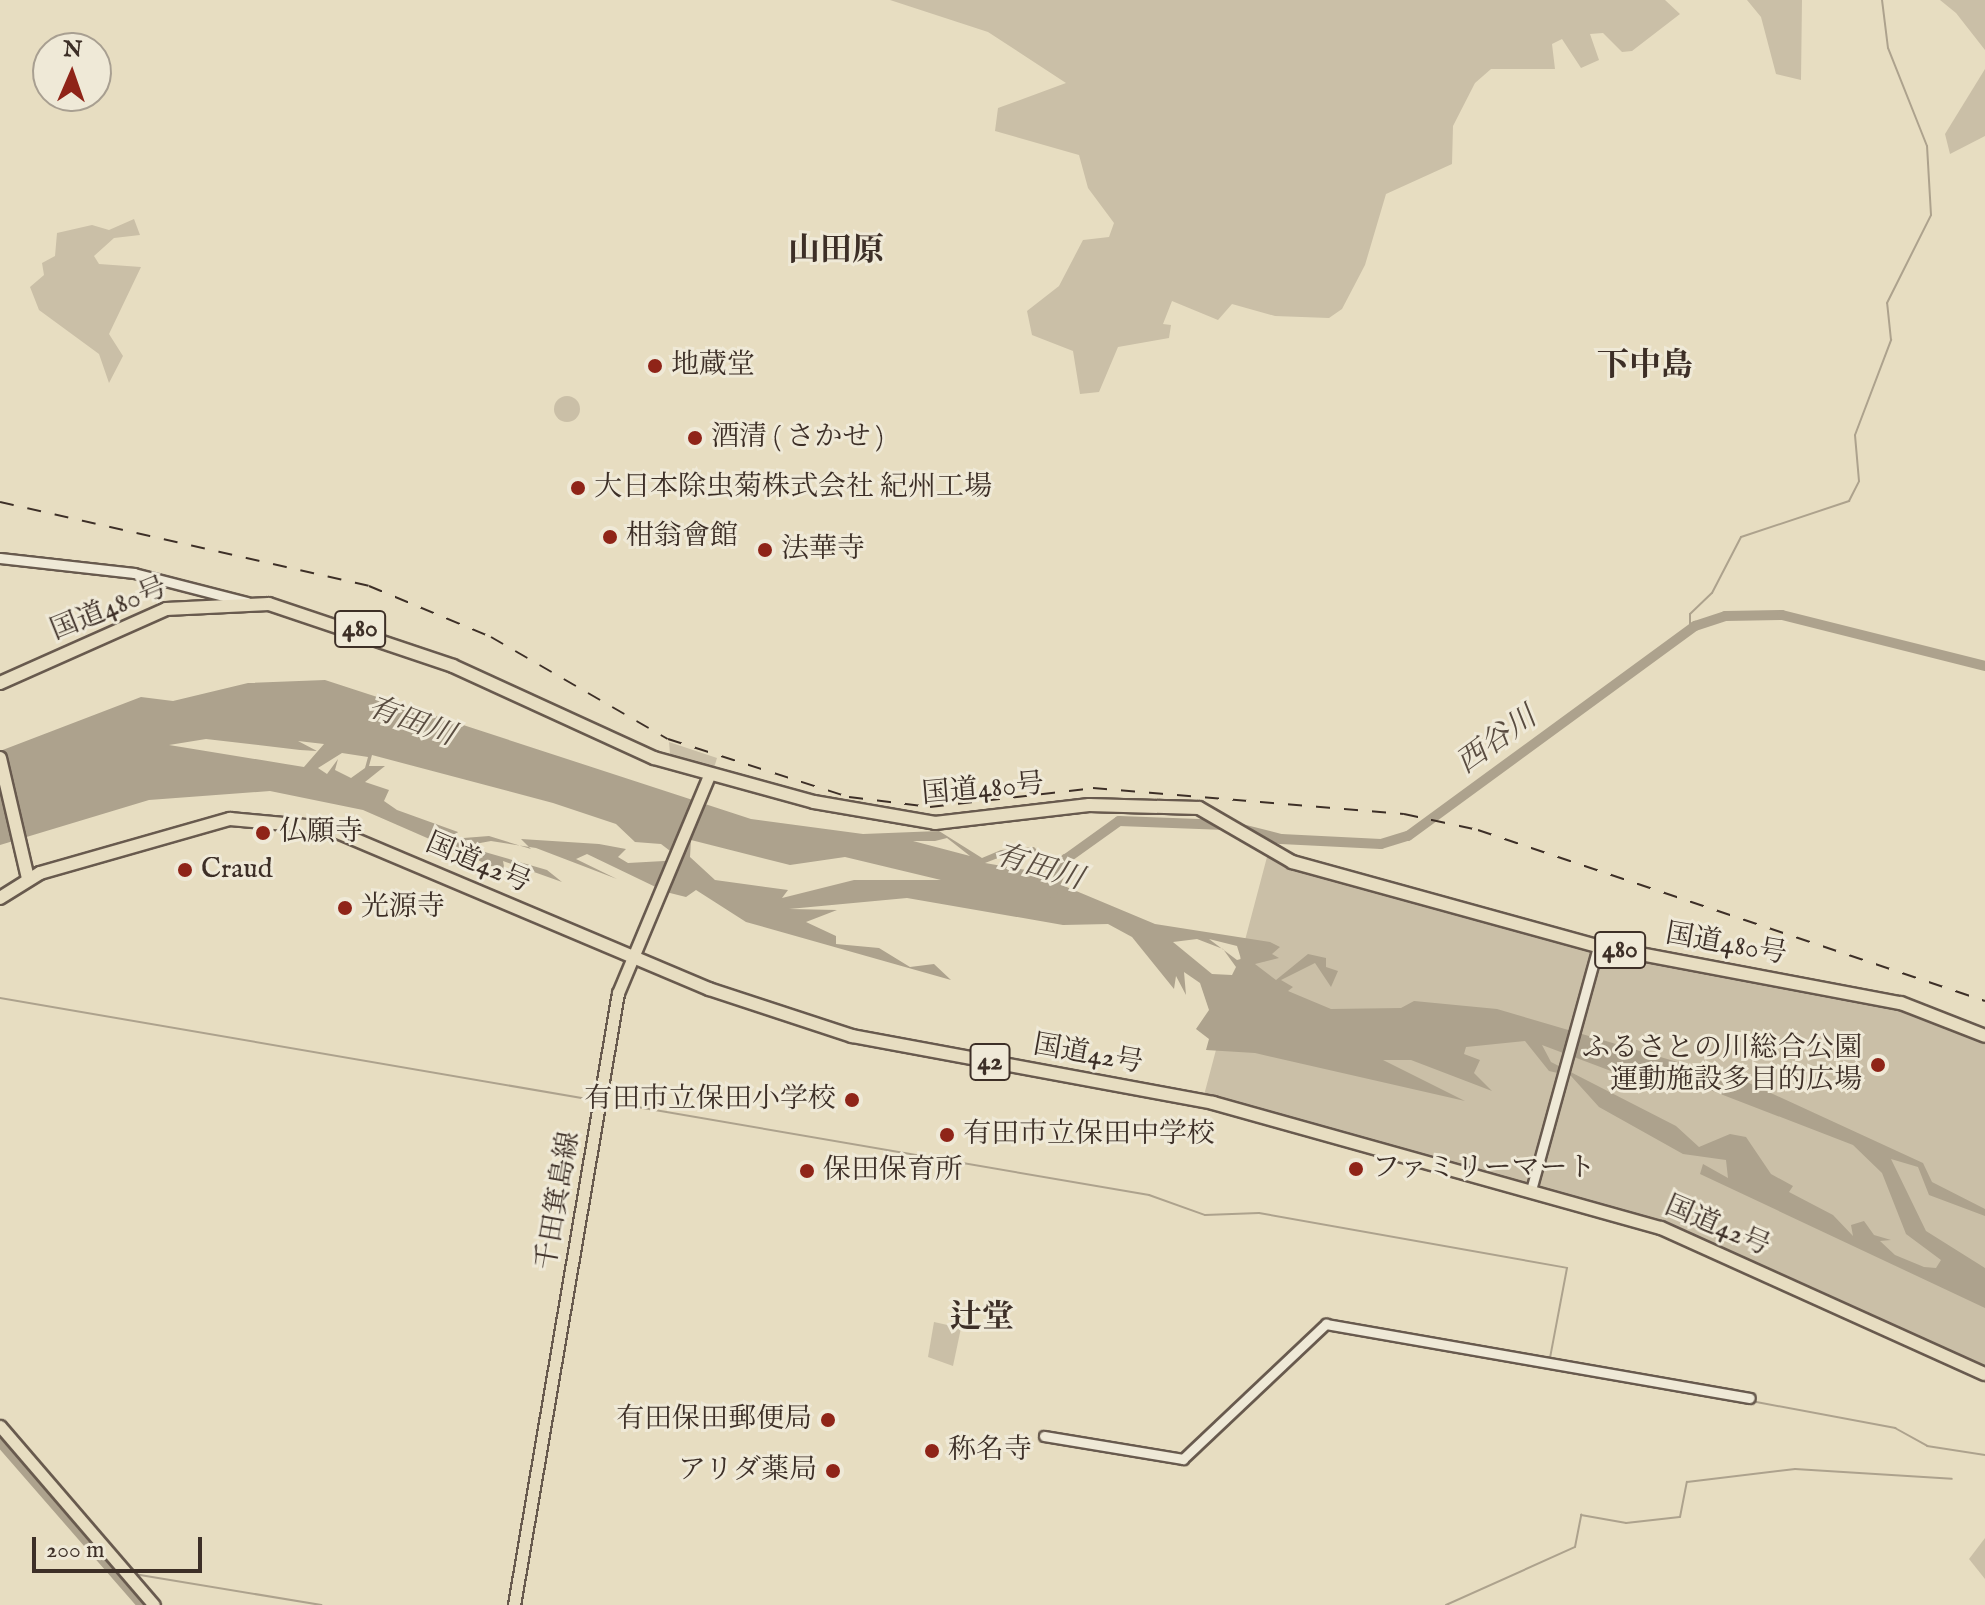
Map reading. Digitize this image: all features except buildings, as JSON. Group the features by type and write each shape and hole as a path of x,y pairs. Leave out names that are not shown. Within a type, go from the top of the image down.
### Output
{"highway":[{"name":"国道480号","path":"0,683 166,609 247,602 361,629 633,750 709,776 821,803 935,823 1118,804 1192,807 1230,821 1260,846 1285,860 1598,949 1882,998 1985,1036"},
{"path":"0,758 28,875"},
{"name":"国道42号","path":"0,898 28,875 230,819 289,822 357,838 633,955 852,1036 1213,1103 1532,1187 1687,1237 1985,1374"}],"main road":[{"name":"千田箕島線","path":"514,1605 617,1000 709,776"},
{"path":"0,1426 154,1605"}],"street":[{"path":"0,558 134,573 247,602"},
{"path":"1532,1187 1598,949"},
{"path":"1044,1436 1183,1459 1326,1324 1750,1398"}],"shaded area":[{"path":"890,0 1665,0 1680,14 1632,51 1622,52 1603,33 1590,34 1599,60 1581,68 1562,39 1552,44 1555,69 1491,69 1475,83 1453,126 1452,164 1386,194 1365,265 1342,309 1329,318 1275,316 1232,304 1218,320 1172,301 1163,324 1171,325 1169,338 1118,347 1099,392 1080,394 1073,351 1032,335 1027,311 1059,286 1083,240 1109,237 1114,223 1088,188 1079,155 995,131 998,108 1066,83 988,32"},
{"path":"1747,0 1802,0 1801,80 1776,74 1761,17"},
{"path":"1940,0 1985,0 1985,50 1956,13"},
{"path":"1985,69 1985,136 1950,154 1945,134"},
{"path":"134,219 140,235 114,238 94,256 99,264 141,267 109,334 123,356 109,383 99,354 39,310 30,287 44,275 42,263 55,256 57,233 92,225 109,230"},
{"path":"567,396 576,400 580,409 576,418 567,422 558,418 554,409 558,400"},
{"path":"669,742 717,758 714,768 670,754"},
{"path":"1267,857 1473,915 1882,1001 1985,1039 1985,1371 1699,1240 1203,1099"},
{"path":"934,1322 961,1328 953,1366 928,1357"},
{"path":"1985,1538 1985,1579 1969,1559"}],"water":[{"name":"有田川","path":"325,680 751,819 863,834 939,831 982,858 1001,850 1034,847 1044,863 1024,848 985,863 1026,870 1155,924 1270,942 1280,947 1272,954 1279,958 1255,964 1276,980 1308,954 1326,958 1326,967 1338,971 1331,987 1315,963 1281,980 1293,987 1288,991 1331,1009 1401,1008 1414,1001 1497,1009 1749,1083 1923,1163 1932,1182 1985,1209 1985,1216 1929,1195 1918,1167 1891,1159 1926,1231 1985,1268 1985,1308 1700,1174 1703,1164 1728,1178 1726,1160 1683,1154 1599,1107 1571,1076 1549,1071 1525,1041 1466,1047 1464,1054 1480,1060 1474,1073 1492,1091 1411,1060 1383,1060 1465,1101 1255,1053 1206,1050 1209,1039 1196,1029 1209,1010 1200,983 1184,972 1186,995 1176,976 1174,989 1132,937 1108,924 1063,925 907,898 789,909 837,910 806,922 836,936 836,944 879,948 910,967 934,964 951,980 746,922 696,890 686,897 666,892 587,854 576,859 617,879 529,847 521,839 599,844 626,849 618,857 628,863 682,860 661,844 635,842 616,824 553,803 372,755 369,766 385,766 365,782 389,790 384,801 397,810 458,832 451,839 489,836 519,845 491,841 464,846 547,870 562,882 503,861 505,872 363,810 270,791 149,800 0,845 0,751 141,697 173,701 248,683","holes":["206,739 317,751 298,741 324,744 304,767 169,745","342,753 368,757 365,768 351,778 335,770 338,759 327,774 318,768","947,838 970,856 913,841","691,840 790,865 845,857 941,880 854,880 782,898 788,890 715,880 690,857","1197,939 1222,948 1209,939 1237,946 1241,959 1237,960 1224,950 1236,967 1232,975 1212,974 1173,942","1542,1045 1611,1071 1679,1078 1853,1145 1882,1173 1906,1234 1941,1260 1936,1268 1924,1267 1895,1255 1880,1241 1891,1240 1874,1235 1864,1221 1851,1225 1853,1236 1833,1215 1789,1192 1793,1186 1771,1174 1746,1137 1730,1134 1699,1147 1676,1126 1551,1062"]}],"waterway":[{"path":"1690,630 1690,614 1712,593 1741,537 1849,501 1859,481 1855,435 1891,340 1887,303 1931,215 1927,146 1888,48 1882,0"},
{"name":"西谷川","path":"1052,893 1066,859 1119,821 1226,825 1281,839 1381,844 1408,836 1695,626 1725,616 1782,615 1985,666"},
{"path":"0,998 593,1100"},
{"path":"614,1103 1149,1195 1205,1215 1259,1213 1567,1268 1550,1358"},
{"path":"1549,1368 1563,1370"},
{"path":"1751,1401 1895,1428 1927,1446 1985,1455"},
{"path":"0,1442 142,1605"},
{"path":"1446,1605 1575,1547 1581,1515 1626,1523 1680,1517 1687,1482 1795,1469 1952,1479"},
{"path":"134,1574 321,1605"}],"railway":[{"path":"0,502 369,586 491,637 668,739 849,797 930,807 1093,788 1404,814 1478,830 1985,1001"}],"place":[{"name":"地蔵堂","path":"655,366"},
{"name":"酒清 ( さかせ )","path":"695,438"},
{"name":"大日本除虫菊株式会社 紀州工場","path":"578,488"},
{"name":"柑翁會館","path":"610,537"},
{"name":"法華寺","path":"765,550"},
{"name":"仏願寺","path":"263,833"},
{"name":"Craud","path":"185,870"},
{"name":"光源寺","path":"345,908"},
{"name":"ふるさとの川総合公園 運動施設多目的広場","path":"1878,1065"},
{"name":"有田市立保田小学校","path":"852,1100"},
{"name":"有田市立保田中学校","path":"947,1135"},
{"name":"ファミリーマート","path":"1356,1169"},
{"name":"保田保育所","path":"807,1171"},
{"name":"有田保田郵便局","path":"828,1420"},
{"name":"称名寺","path":"932,1451"},
{"name":"アリダ薬局","path":"833,1471"}],"district":[{"name":"山田原","path":"836,252"},
{"name":"下中島","path":"1645,367"},
{"name":"辻堂","path":"982,1319"}]}
